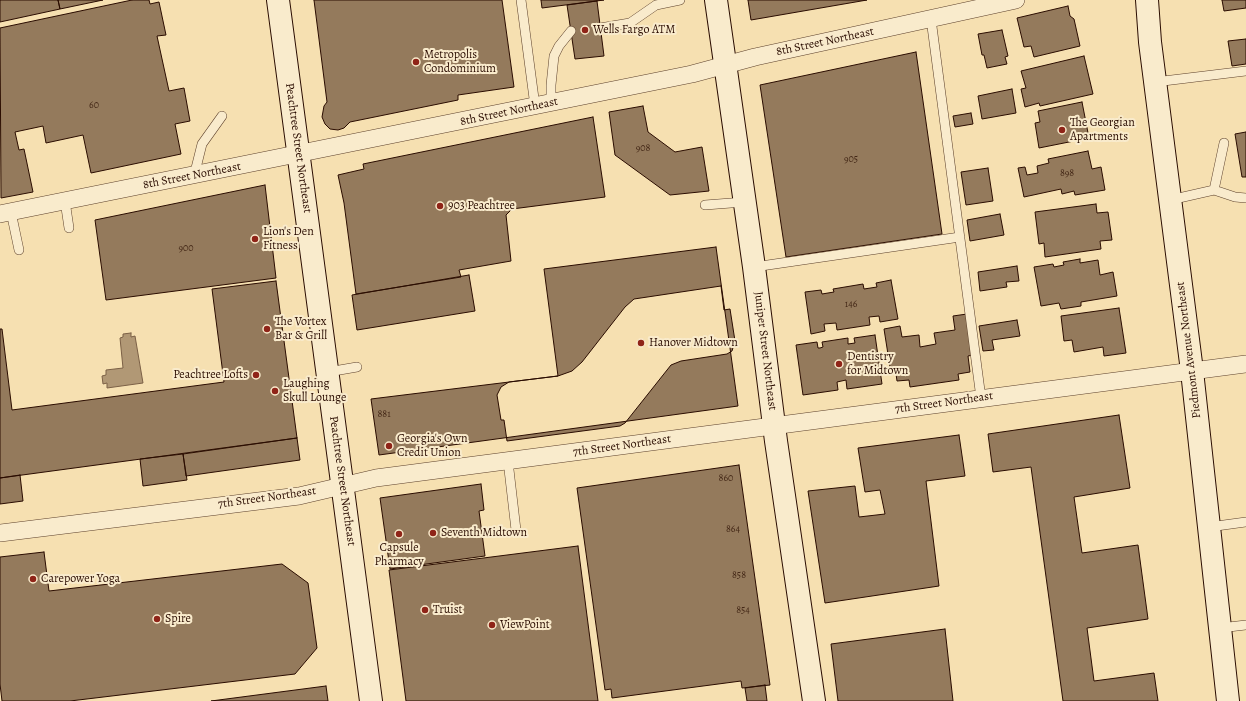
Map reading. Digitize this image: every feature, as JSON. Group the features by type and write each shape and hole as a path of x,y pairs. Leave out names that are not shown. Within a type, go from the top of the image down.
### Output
{"main road":[{"name":"Peachtree Street Northeast","path":"278,0 371,701"},
{"name":"Juniper Street Northeast","path":"716,0 754,267 774,426 814,701"},
{"name":"Piedmont Avenue Northeast","path":"1147,0 1155,82 1192,371 1228,701"}],"street":[{"name":"8th Street Northeast","path":"6,213 299,155 692,74 726,65 1016,0"},
{"name":"7th Street Northeast","path":"0,533 299,496 376,478 1246,364"}],"lane":[{"path":"521,0 543,105"},
{"path":"600,28 630,23 656,5 680,0"},
{"path":"931,19 981,398"},
{"path":"543,105 551,85 554,56 559,46 571,32"},
{"path":"1155,82 1246,71"},
{"path":"194,176 202,144 222,116"},
{"path":"1214,190 1224,143"},
{"path":"1170,200 1214,190 1235,197 1246,198"},
{"path":"65,201 69,228"},
{"path":"705,206 744,202"},
{"path":"6,213 19,250"},
{"path":"754,267 960,237"},
{"path":"328,372 357,367"},
{"path":"508,461 516,530"},
{"path":"1209,527 1246,522"},
{"path":"1220,628 1246,625"}],"shaded area":[{"path":"131,333 131,337 135,336 143,383 107,388 107,383 103,384 102,376 106,375 106,370 123,368 120,338 123,337 123,334"}],"building":[{"path":"0,0 58,0 60,9 0,22"},
{"path":"58,0 103,0 60,9"},
{"path":"132,0 149,0 150,4 159,2 166,35 157,36 169,91 184,88 190,121 175,124 181,154 91,173 83,135 46,143 43,126 15,132 19,150 24,149 33,192 1,198 0,28"},
{"name":"Metropolis Condominium","path":"314,0 502,0 514,87 458,95 458,100 350,122 344,128 338,130 330,129 325,124 322,117 324,106 327,102"},
{"path":"541,0 604,0 542,8"},
{"path":"748,0 867,0 751,20"},
{"path":"1222,0 1246,0 1246,8 1224,11"},
{"name":"Wells Fargo ATM","path":"597,1 604,56 575,59 567,5"},
{"path":"1068,6 1070,16 1074,19 1080,46 1034,57 1031,46 1024,47 1017,18"},
{"path":"1002,30 1008,56 1005,57 1007,64 987,68 984,55 982,55 978,34"},
{"path":"1246,39 1246,64 1232,66 1228,41"},
{"path":"916,52 942,234 786,257 760,85"},
{"path":"1084,56 1093,94 1040,106 1039,103 1025,107 1021,89 1026,88 1021,71"},
{"path":"1012,89 1016,113 982,119 978,96"},
{"name":"The Georgian Apartments","path":"1082,102 1089,138 1039,148 1035,123 1040,122 1038,111"},
{"path":"643,106 648,132 675,152 702,147 709,191 670,195 615,155 609,112"},
{"path":"971,113 973,124 955,127 953,116"},
{"name":"903 Peachtree","path":"593,117 605,197 512,209 506,215 511,261 459,270 461,277 356,294 344,203 338,175 364,169 363,164"},
{"path":"1246,132 1246,177 1242,177 1235,134"},
{"path":"1088,151 1092,169 1101,167 1105,190 1075,195 1074,191 1062,194 1061,189 1024,197 1018,168 1025,167 1027,175 1038,173 1037,166 1049,163 1048,159"},
{"path":"988,168 993,201 966,205 961,172"},
{"path":"265,185 276,278 106,300 95,220"},
{"path":"1096,204 1097,213 1108,212 1112,240 1100,241 1101,249 1045,257 1044,243 1039,244 1035,212"},
{"path":"1000,214 1004,235 970,241 967,220"},
{"name":"Hanover Midtown","path":"716,247 738,406 379,455 371,399 558,376 544,269"},
{"path":"1080,259 1080,263 1098,260 1100,275 1113,272 1117,296 1081,302 1081,306 1061,309 1059,303 1041,306 1034,267 1053,264 1054,267 1064,265 1063,262"},
{"path":"1017,266 1019,281 1006,282 1007,287 980,291 978,272"},
{"path":"469,275 475,311 357,330 352,295"},
{"path":"891,280 898,319 880,322 879,316 869,317 870,325 837,330 836,323 824,324 825,331 811,334 805,292 821,290 822,294 834,292 833,289 863,284 864,289 877,287 876,283"},
{"name":"Peachtree Lofts","path":"276,281 297,438 0,478 0,329 2,329 12,410 224,382 212,289"},
{"path":"721,286 724,310 730,309 735,341 732,351 727,354 681,361 671,365 625,423 620,426 507,441 504,420 501,420 497,395 501,387 509,382 558,376 572,371 582,362 625,307 634,299"},
{"path":"1119,308 1126,353 1104,356 1103,347 1074,352 1072,340 1064,341 1061,316"},
{"path":"967,314 973,355 968,356 970,372 958,374 959,380 910,387 909,380 897,381 895,367 890,367 884,329 900,326 902,337 919,335 920,347 936,344 934,333 955,330 953,316"},
{"path":"1017,320 1020,336 992,340 994,350 983,351 979,326"},
{"name":"Dentistry for Midtown","path":"875,335 882,384 847,389 846,380 837,382 838,390 803,395 796,345 817,342 818,348 820,348 823,347 822,342 848,338 848,344 855,343 854,338"},
{"path":"1119,415 1130,488 1074,497 1082,553 1138,545 1148,619 1087,628 1094,681 1154,673 1158,701 1063,701 1031,467 993,472 988,434"},
{"path":"959,435 965,476 926,481 939,586 825,603 808,491 855,486 859,517 885,514 880,490 865,492 858,448"},
{"path":"297,438 300,460 186,476 183,454"},
{"path":"183,454 187,480 143,486 140,459"},
{"path":"739,465 770,685 742,688 741,681 612,698 611,689 605,690 577,488"},
{"path":"20,475 23,501 0,504 0,478"},
{"name":"Seventh Midtown","path":"481,484 484,510 479,511 485,556 390,569 380,498"},
{"name":"ViewPoint","path":"578,546 598,701 406,701 389,570"},
{"name":"Spire","path":"44,552 49,591 282,564 308,583 317,648 295,674 70,701 2,701 0,684 0,557"},
{"path":"945,629 953,701 838,701 831,644"},
{"path":"765,685 767,701 747,701 745,688"},
{"path":"326,686 328,701 211,701"}],"place":[{"name":"Wells Fargo ATM","path":"585,30"},
{"name":"Metropolis Condominium","path":"416,62"},
{"name":"The Georgian Apartments","path":"1062,130"},
{"name":"903 Peachtree","path":"440,206"},
{"name":"Lion's Den Fitness","path":"255,239"},
{"name":"The Vortex Bar & Grill","path":"267,329"},
{"name":"Hanover Midtown","path":"641,343"},
{"name":"Dentistry for Midtown","path":"839,364"},
{"name":"Peachtree Lofts","path":"256,375"},
{"name":"Laughing Skull Lounge","path":"275,391"},
{"name":"Georgia's Own Credit Union","path":"389,446"},
{"name":"Seventh Midtown","path":"433,533"},
{"name":"Capsule Pharmacy","path":"399,534"},
{"name":"Carepower Yoga","path":"33,579"},
{"name":"Truist","path":"425,610"},
{"name":"Spire","path":"157,619"},
{"name":"ViewPoint","path":"492,625"}]}
